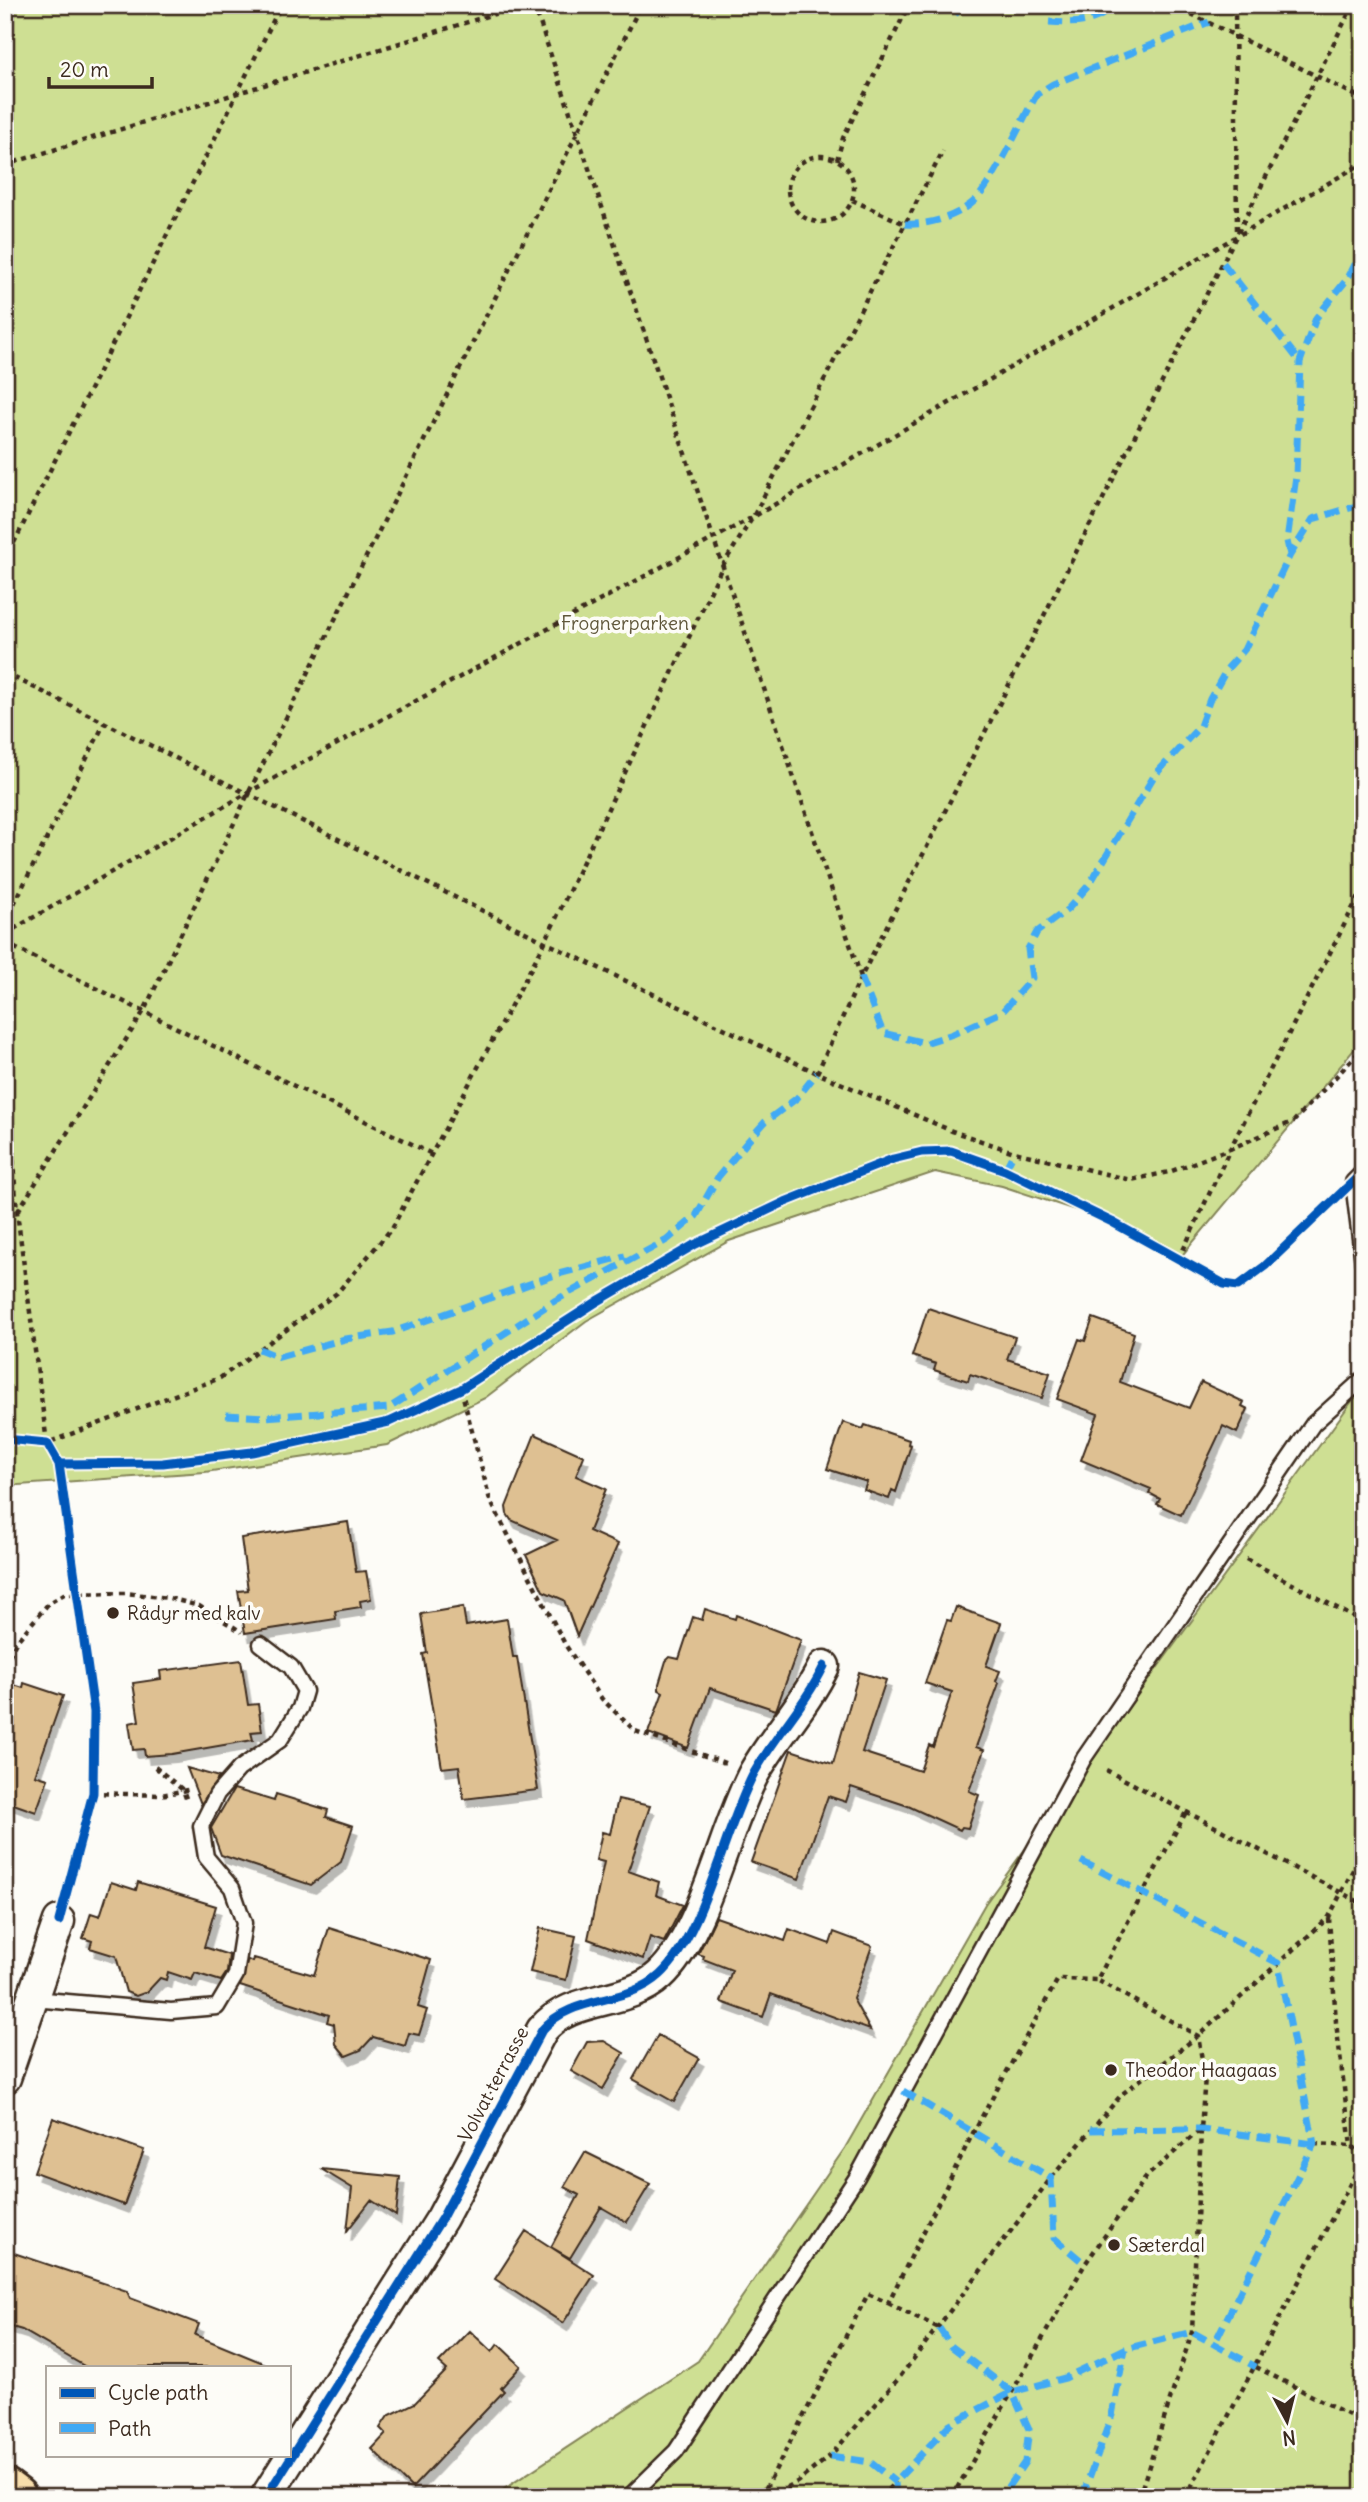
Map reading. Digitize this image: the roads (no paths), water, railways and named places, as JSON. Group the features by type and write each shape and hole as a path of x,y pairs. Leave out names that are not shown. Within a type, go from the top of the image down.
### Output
{"main road":[{"path":"5,2488 16,2497"}],"street":[{"name":"Volvat terrasse","path":"266,2497 442,2218 541,2029 553,2017 568,2008 638,1989 659,1976 672,1962 687,1936 754,1774 814,1687 824,1666"},
{"path":"5,2078 59,1921"}],"lane":[{"path":"1358,1177 1363,1263"},
{"path":"629,2497 676,2451 857,2177 1084,1758 1314,1424 1363,1379"},
{"path":"33,1999 171,2011 217,2007 236,1976 244,1923 233,1888 206,1857 201,1826 225,1785 239,1769 280,1741 300,1708 305,1691 290,1667 261,1644"}],"place":[{"name":"Rådyr med kalv","path":"113,1613"},
{"name":"Theodor Haagaas","path":"1111,2070"},
{"name":"Sæterdal","path":"1114,2245"}],"park label":[{"name":"Frognerparken","path":"625,623"}]}
